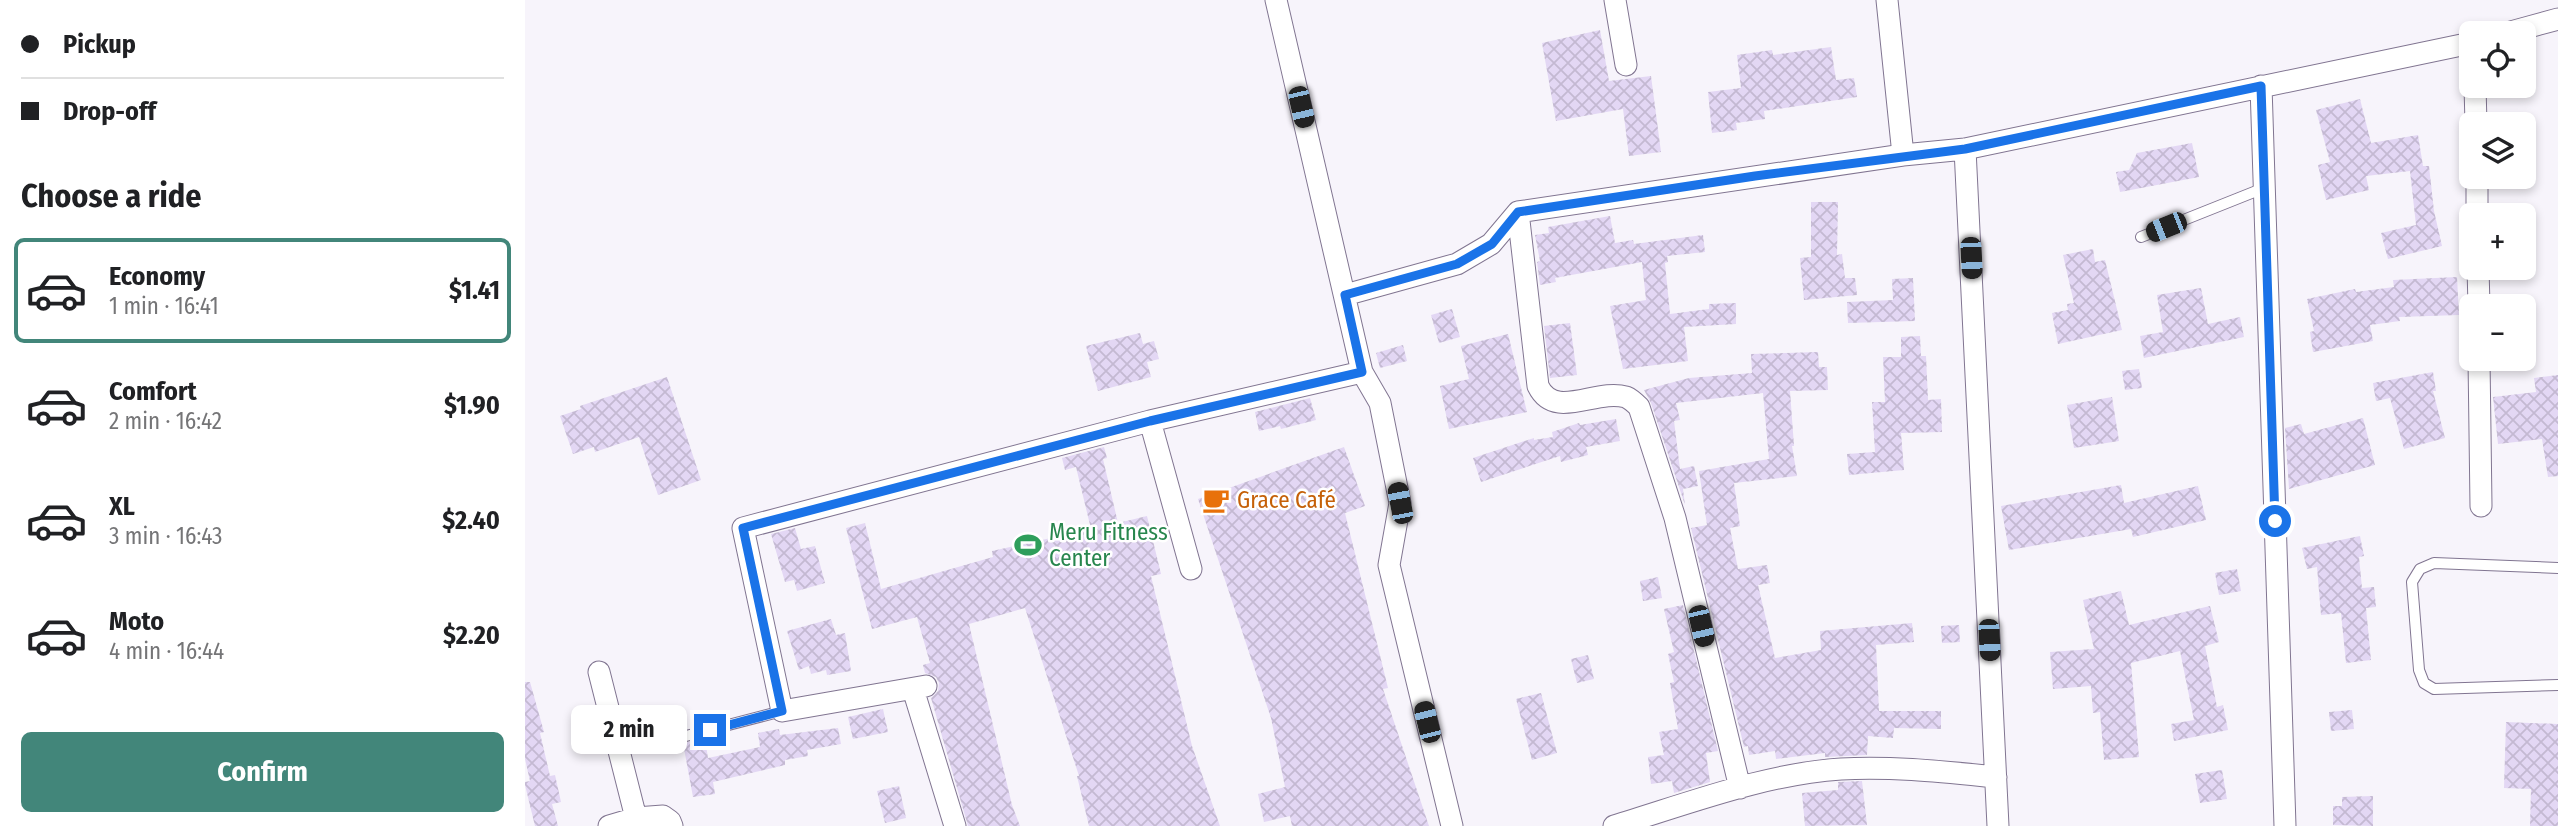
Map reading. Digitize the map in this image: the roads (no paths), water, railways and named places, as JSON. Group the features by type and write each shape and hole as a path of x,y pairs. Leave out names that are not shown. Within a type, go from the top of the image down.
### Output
{"street":[{"path":"1276,0 1362,372 1380,403 1400,503 1389,565 1452,826"},
{"path":"1615,0 1626,65"},
{"path":"1887,0 1903,155"},
{"path":"2536,25 2558,19"},
{"path":"1345,295 1457,264 1492,244 1518,212 1903,155 1965,149 2459,45"},
{"path":"2261,86 2285,826"},
{"path":"1965,149 1999,826"},
{"path":"1518,212 1538,386 1543,398 1555,404 1614,395 1628,397 1639,407 1675,518 1740,788"},
{"path":"2479,371 2481,506"},
{"path":"955,826 920,688 782,711 743,528 1150,421 1362,372"},
{"path":"1150,421 1191,569"},
{"path":"599,672 636,818"},
{"path":"1614,826 1740,788 1801,774 1842,769 1932,771 1996,777"},
{"path":"609,826 636,818 663,816 672,826"}],"lane":[{"path":"2141,237 2264,188"},
{"path":"2558,568 2434,563 2420,569 2412,582 2419,670 2424,683 2434,689 2558,685"},
{"path":"686,736 782,711"}],"place":[{"name":"Grace Café","path":"1216,500"},
{"name":"Meru Fitness Center","path":"1028,545"}]}
